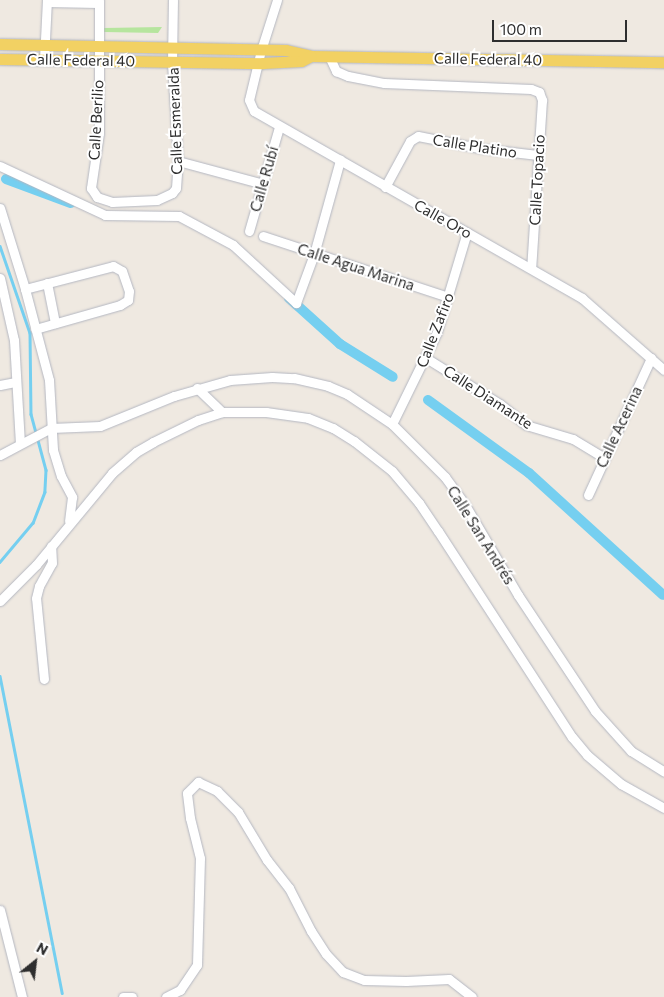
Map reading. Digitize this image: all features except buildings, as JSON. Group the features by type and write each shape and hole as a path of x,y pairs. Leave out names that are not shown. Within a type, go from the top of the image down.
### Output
{"main road":[{"name":"Calle Federal 40","path":"0,44 286,50 311,56 664,62"},
{"path":"222,49 222,62"},
{"name":"Calle Federal 40","path":"0,59 291,63 311,56"}],"street":[{"name":"Calle Esmeralda","path":"172,193 178,180 172,62 173,0"},
{"path":"257,63 277,0"},
{"path":"44,59 47,1 99,1"},
{"name":"Calle Berilio","path":"99,1 99,132 91,182 92,192 97,197 112,202 148,201 172,193"},
{"name":"Calle Topacio","path":"329,56 336,71 348,76 384,83 531,89 540,92 542,100 532,269"},
{"name":"Calle Oro","path":"257,63 250,106 260,116 582,298 664,370"},
{"name":"Calle Rubí","path":"249,231 280,127"},
{"name":"Calle Platino","path":"385,186 413,138 423,137 478,148 538,155"},
{"path":"0,166 105,215 179,216 233,245 296,303 314,254 340,160"},
{"path":"178,161 263,184"},
{"path":"0,208 25,289 51,395 47,429 55,460 72,497 68,524"},
{"name":"Calle Zafiro","path":"392,424 426,358 448,298 467,232"},
{"name":"Calle Agua Marina","path":"263,236 448,298"},
{"path":"25,289 113,266 122,271 129,290 128,300 120,305 35,329"},
{"path":"0,278 13,333 20,443"},
{"path":"47,283 55,323"},
{"name":"Calle Diamante","path":"426,358 500,404 526,425 573,440 605,458"},
{"name":"Calle Acerina","path":"588,495 651,358"},
{"name":"Calle San Andrés","path":"47,429 100,426 197,388 244,378 294,378 328,386 347,394 392,424 433,464 464,503 518,594 595,711 631,751 664,772"},
{"path":"0,386 16,382"},
{"path":"197,388 222,412"},
{"path":"0,601 17,586 112,473 136,452 173,430 222,412 266,412 308,418 333,428 380,461 405,486 424,510 572,736 587,755 621,784 664,808"},
{"path":"0,455 47,429"},
{"path":"44,679 36,598 39,586 52,563 51,546"},
{"path":"166,997 180,990 197,965 200,858 190,818 187,793 198,782 217,791 238,812 267,860 289,888 311,931 326,954 343,972 364,980 406,982 449,980 472,997"},
{"path":"0,910 22,997"},
{"path":"123,997 132,997"}],"green space":[{"path":"162,27 158,33 104,32 104,28"}],"waterway":[{"path":"6,179 71,203"},
{"path":"0,246 30,333 31,414 46,470 45,492 33,523 0,562"},
{"path":"289,298 340,344 393,377"},
{"path":"428,400 529,473 663,595"},
{"path":"0,676 62,993"}]}
